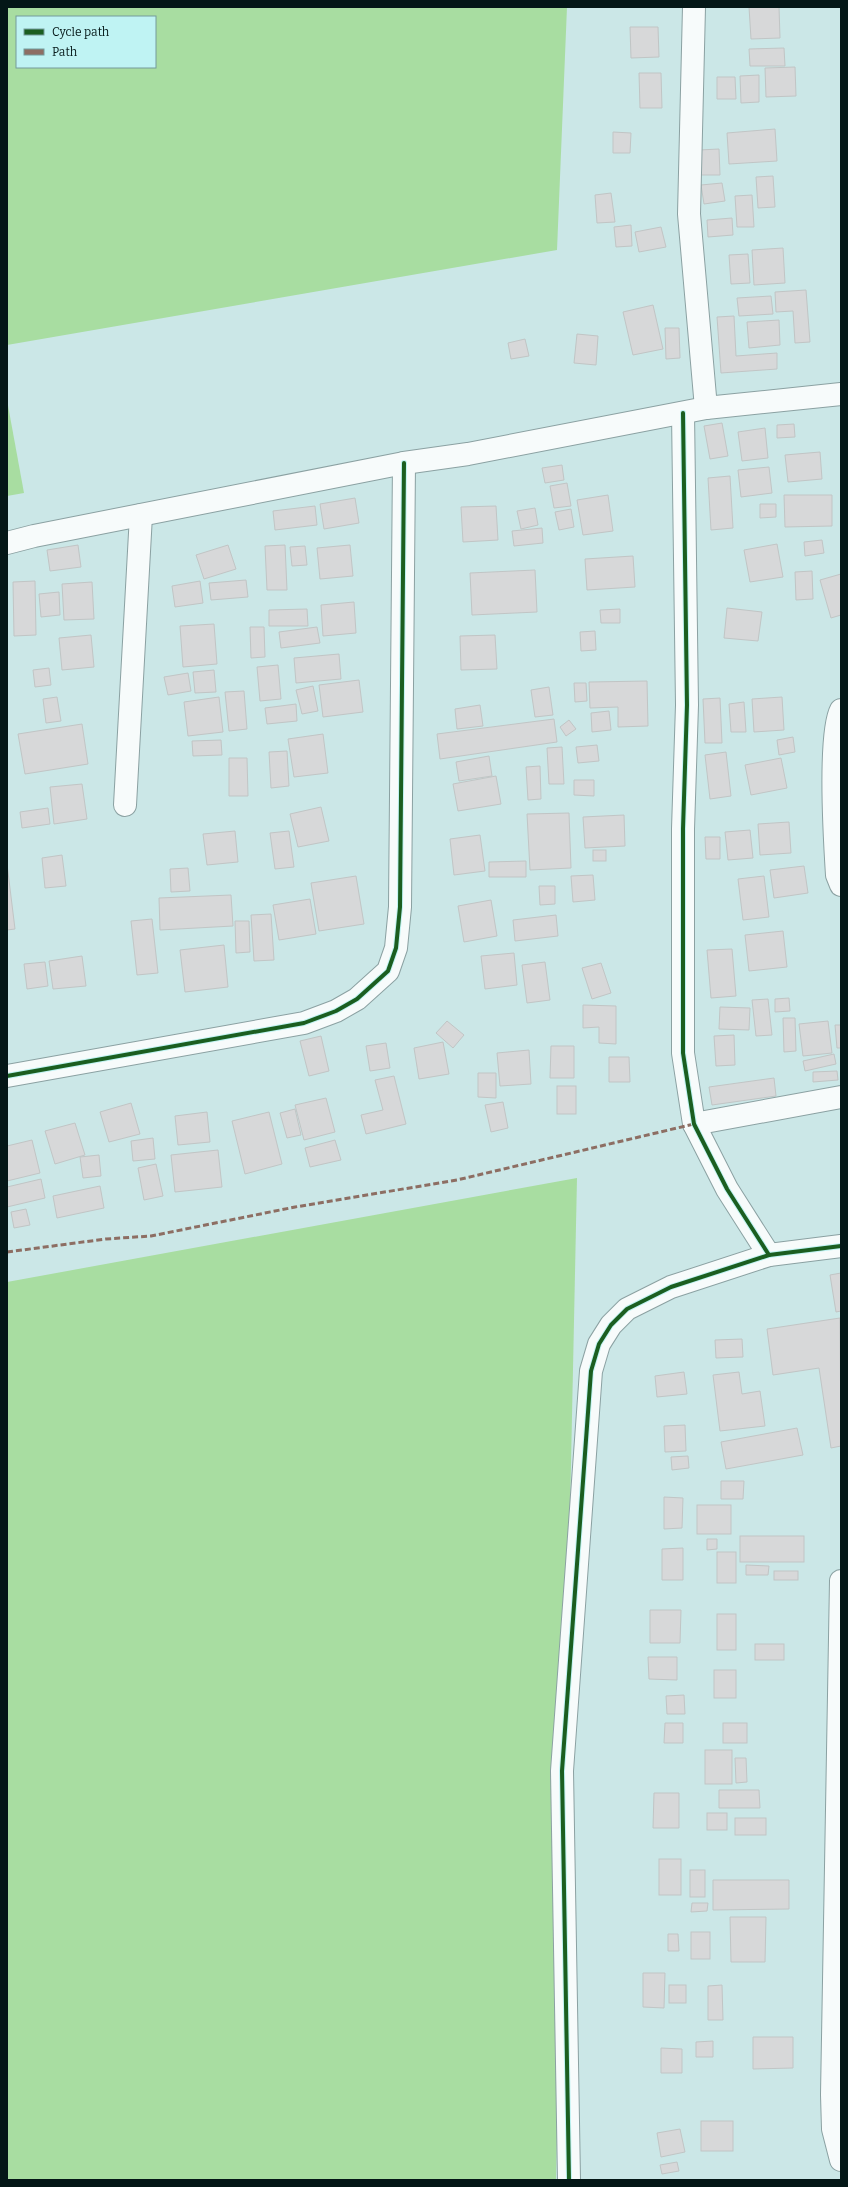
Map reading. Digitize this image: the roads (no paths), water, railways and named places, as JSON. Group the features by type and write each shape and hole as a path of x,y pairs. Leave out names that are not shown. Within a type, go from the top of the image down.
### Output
{"street":[{"path":"694,7 689,214 706,408"},
{"path":"7,543 34,536 404,463 468,454 706,408 841,394"},
{"path":"682,413 687,704 683,829 683,1053 694,1124 727,1189 769,1255"},
{"path":"7,1076 304,1023 336,1011 357,999 388,971 396,948 400,907 404,463"},
{"path":"125,804 141,515"},
{"path":"841,710 837,717 835,735 834,784 837,875 841,885"},
{"path":"694,1124 841,1097"},
{"path":"569,2180 562,1771 591,1371 599,1344 611,1325 626,1309 671,1287 769,1255 841,1246"},
{"path":"841,1581 832,2095 833,2129 841,2160"}]}
